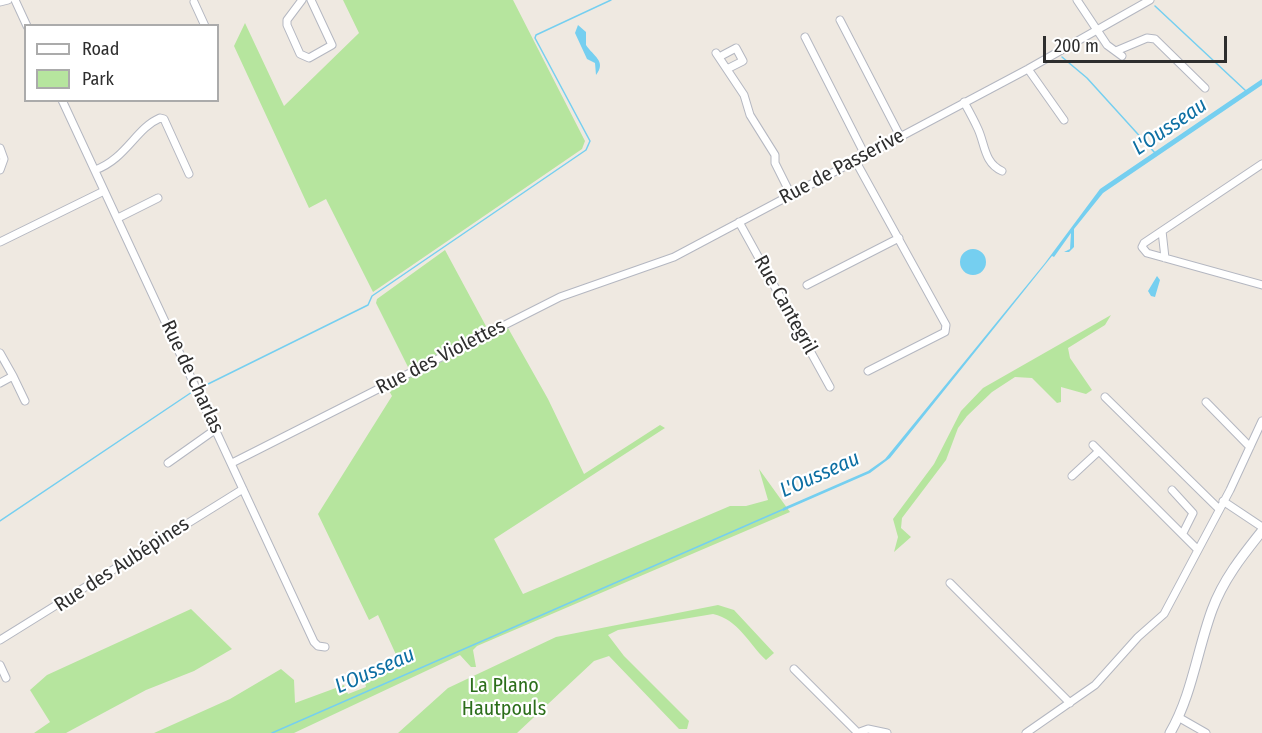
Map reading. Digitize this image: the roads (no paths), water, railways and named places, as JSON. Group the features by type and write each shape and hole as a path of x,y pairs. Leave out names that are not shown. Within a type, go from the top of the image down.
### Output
{"street":[{"path":"0,2 8,0"},
{"path":"15,0 26,24"},
{"path":"302,0 287,20 287,25 300,54 309,58 332,45 311,0"},
{"path":"1077,0 1107,45 1119,53 1147,38 1155,39 1205,88"},
{"name":"Rue de Passerive","path":"656,265 1028,69 1096,28 1150,0"},
{"path":"196,1 204,24"},
{"path":"840,20 900,136"},
{"path":"805,37 865,155"},
{"path":"727,69 743,61 736,48 718,55 727,69 744,95 763,139 775,155 775,163 791,195"},
{"path":"1028,69 1064,120"},
{"name":"Rue de Charlas","path":"63,102 314,642 318,646 325,647"},
{"path":"964,102 979,130 992,165 1002,171"},
{"path":"95,170 108,166 160,118 164,119 189,174"},
{"path":"0,148 4,159 0,170"},
{"path":"855,160 946,326 945,332 868,371"},
{"path":"1262,164 1144,243 1142,247 1147,253 1262,285"},
{"path":"0,242 104,191"},
{"path":"118,218 158,198"},
{"name":"Rue Cantegril","path":"739,222 830,387"},
{"path":"1162,231 1165,258"},
{"path":"807,285 899,238"},
{"name":"Rue des Violettes","path":"232,463 560,297 656,265"},
{"path":"0,353 25,401"},
{"path":"0,383 13,376"},
{"path":"1105,397 1219,509"},
{"path":"1206,402 1250,447"},
{"path":"1026,733 1095,685 1138,637 1160,618 1219,509 1262,421"},
{"path":"168,463 216,429"},
{"path":"1093,445 1183,533 1197,550"},
{"path":"1072,476 1099,451"},
{"name":"Rue des Aubépines","path":"0,640 243,489"},
{"path":"1172,490 1193,513 1183,533"},
{"path":"1170,733 1178,717 1218,596 1233,569 1262,529 1223,501"},
{"path":"950,583 1071,703"},
{"path":"0,665 6,678"},
{"path":"794,669 858,733 877,729 887,733"},
{"path":"1178,717 1206,733"}],"water":[{"path":"578,25 586,32 586,45 600,62 596,75 595,63 587,59 575,33"},
{"path":"1262,79 1262,85 1103,193 1074,229 1074,247 1069,252 1064,252 1070,249 1071,233 890,458 870,473 783,511 783,508 868,471 885,459 1045,263 1100,189"},
{"path":"973,249 982,253 986,262 982,271 973,275 964,271 960,262 964,253"},
{"path":"1157,276 1160,280 1155,297 1151,296 1148,291"}],"waterway":[{"path":"202,387 368,305 372,296 586,150 590,141 535,38 536,35 611,0"},
{"path":"1155,6 1246,91"},
{"path":"1062,57 1087,78 1155,153"},
{"path":"0,521 192,392"},
{"name":"L'Ousseau","path":"272,733 784,509"}],"park label":[{"name":"La Plano Hautpouls","path":"504,698"}]}
